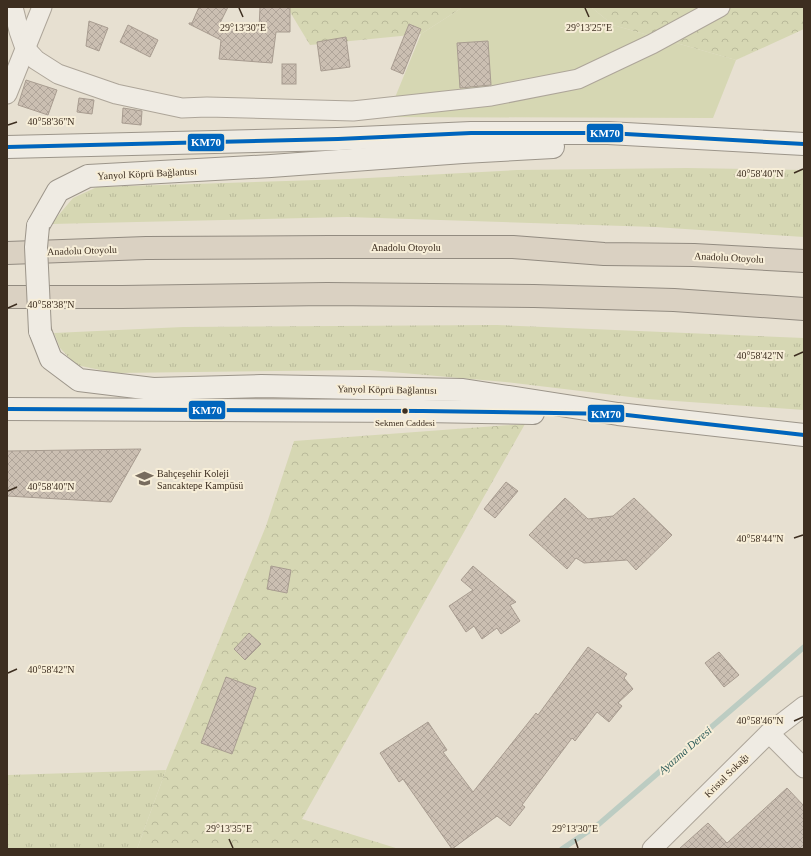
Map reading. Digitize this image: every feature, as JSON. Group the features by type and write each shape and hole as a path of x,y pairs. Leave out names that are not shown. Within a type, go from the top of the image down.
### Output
{"highway":[{"name":"Anadolu Otoyolu","path":"7,253 154,248 330,246 513,247 604,254 694,255 804,261"},
{"path":"7,297 327,294 534,296 674,300 804,309"}],"main road":[{"path":"7,147 338,139 471,133 608,133 804,144"},
{"name":"Yanyol Köprü Bağlantısı","path":"618,414 463,390 261,386 153,389 79,380 51,359 40,331 36,246 38,226 58,191 88,176 271,166 471,151 702,139"},
{"path":"7,409 422,411 618,414 804,435"}],"street":[{"path":"7,94 42,7"},
{"path":"12,9 25,48 36,60 58,74 116,94 182,108 207,107 353,111 491,96 578,79 652,44 720,7"},
{"name":"Kristal Sokağı","path":"652,849 769,733 804,706"},
{"path":"769,733 804,768"}],"green space":[{"path":"287,7 463,7 421,34 310,45"},
{"path":"463,7 591,7 613,25 736,60 713,118 387,117 421,34"},
{"path":"591,7 804,7 804,29 736,60 613,25"},
{"path":"687,168 804,170 804,237 655,227 347,217 51,224 73,198 97,187 349,179 517,170"},
{"path":"497,325 804,338 804,410 647,399 505,382 369,370 115,373 76,365 60,348 54,333 183,327"},
{"path":"525,424 302,819 399,849 137,849 166,770 266,526 294,441"},
{"path":"166,770 137,849 7,849 8,775"}],"building":[{"path":"199,7 228,7 219,25 259,29 260,7 290,7 290,32 276,32 272,63 219,59 221,40 189,24 192,23"},
{"path":"89,21 108,28 99,51 86,46"},
{"path":"409,24 421,29 403,74 391,69"},
{"path":"128,25 158,40 150,57 120,42"},
{"path":"346,37 350,67 321,71 317,42"},
{"path":"488,41 491,85 460,88 457,43"},
{"path":"282,64 296,64 296,84 282,84"},
{"path":"26,80 57,90 48,115 18,105"},
{"path":"79,98 94,100 92,114 77,112"},
{"path":"123,108 142,111 141,125 122,123"},
{"path":"141,449 111,502 7,496 7,451"},
{"path":"506,482 518,491 495,518 484,509"},
{"path":"565,498 588,519 613,516 634,498 672,535 636,570 627,560 584,563 576,558 567,569 529,535"},
{"path":"271,566 291,570 287,593 267,589"},
{"path":"473,566 516,602 510,605 520,621 501,634 497,628 482,639 474,626 466,632 449,606 473,590 461,580"},
{"path":"249,633 261,644 245,660 234,649"},
{"path":"588,647 627,674 624,678 633,689 618,703 622,706 609,722 597,712 575,741 572,738 522,805 525,807 510,826 497,816 452,849 403,779 399,782 380,753 428,722 447,750 443,752 473,792 536,713 538,715"},
{"path":"719,652 739,675 724,687 705,663"},
{"path":"226,677 256,688 232,754 201,743"},
{"path":"787,788 804,806 804,849 679,849 708,823 727,843"}],"waterway":[{"name":"Ayazma Deresi","path":"562,849 599,824 804,647"}],"transit line":[{"name":"KM70","path":"7,147 338,139 471,133 608,133 804,144"},
{"name":"KM70","path":"7,409 423,411 618,414 804,435"}],"place":[{"name":"Sekmen Caddesi","path":"405,411"},
{"name":"Bahçeşehir Koleji Sancaktepe Kampüsü","path":"144,479"}]}
